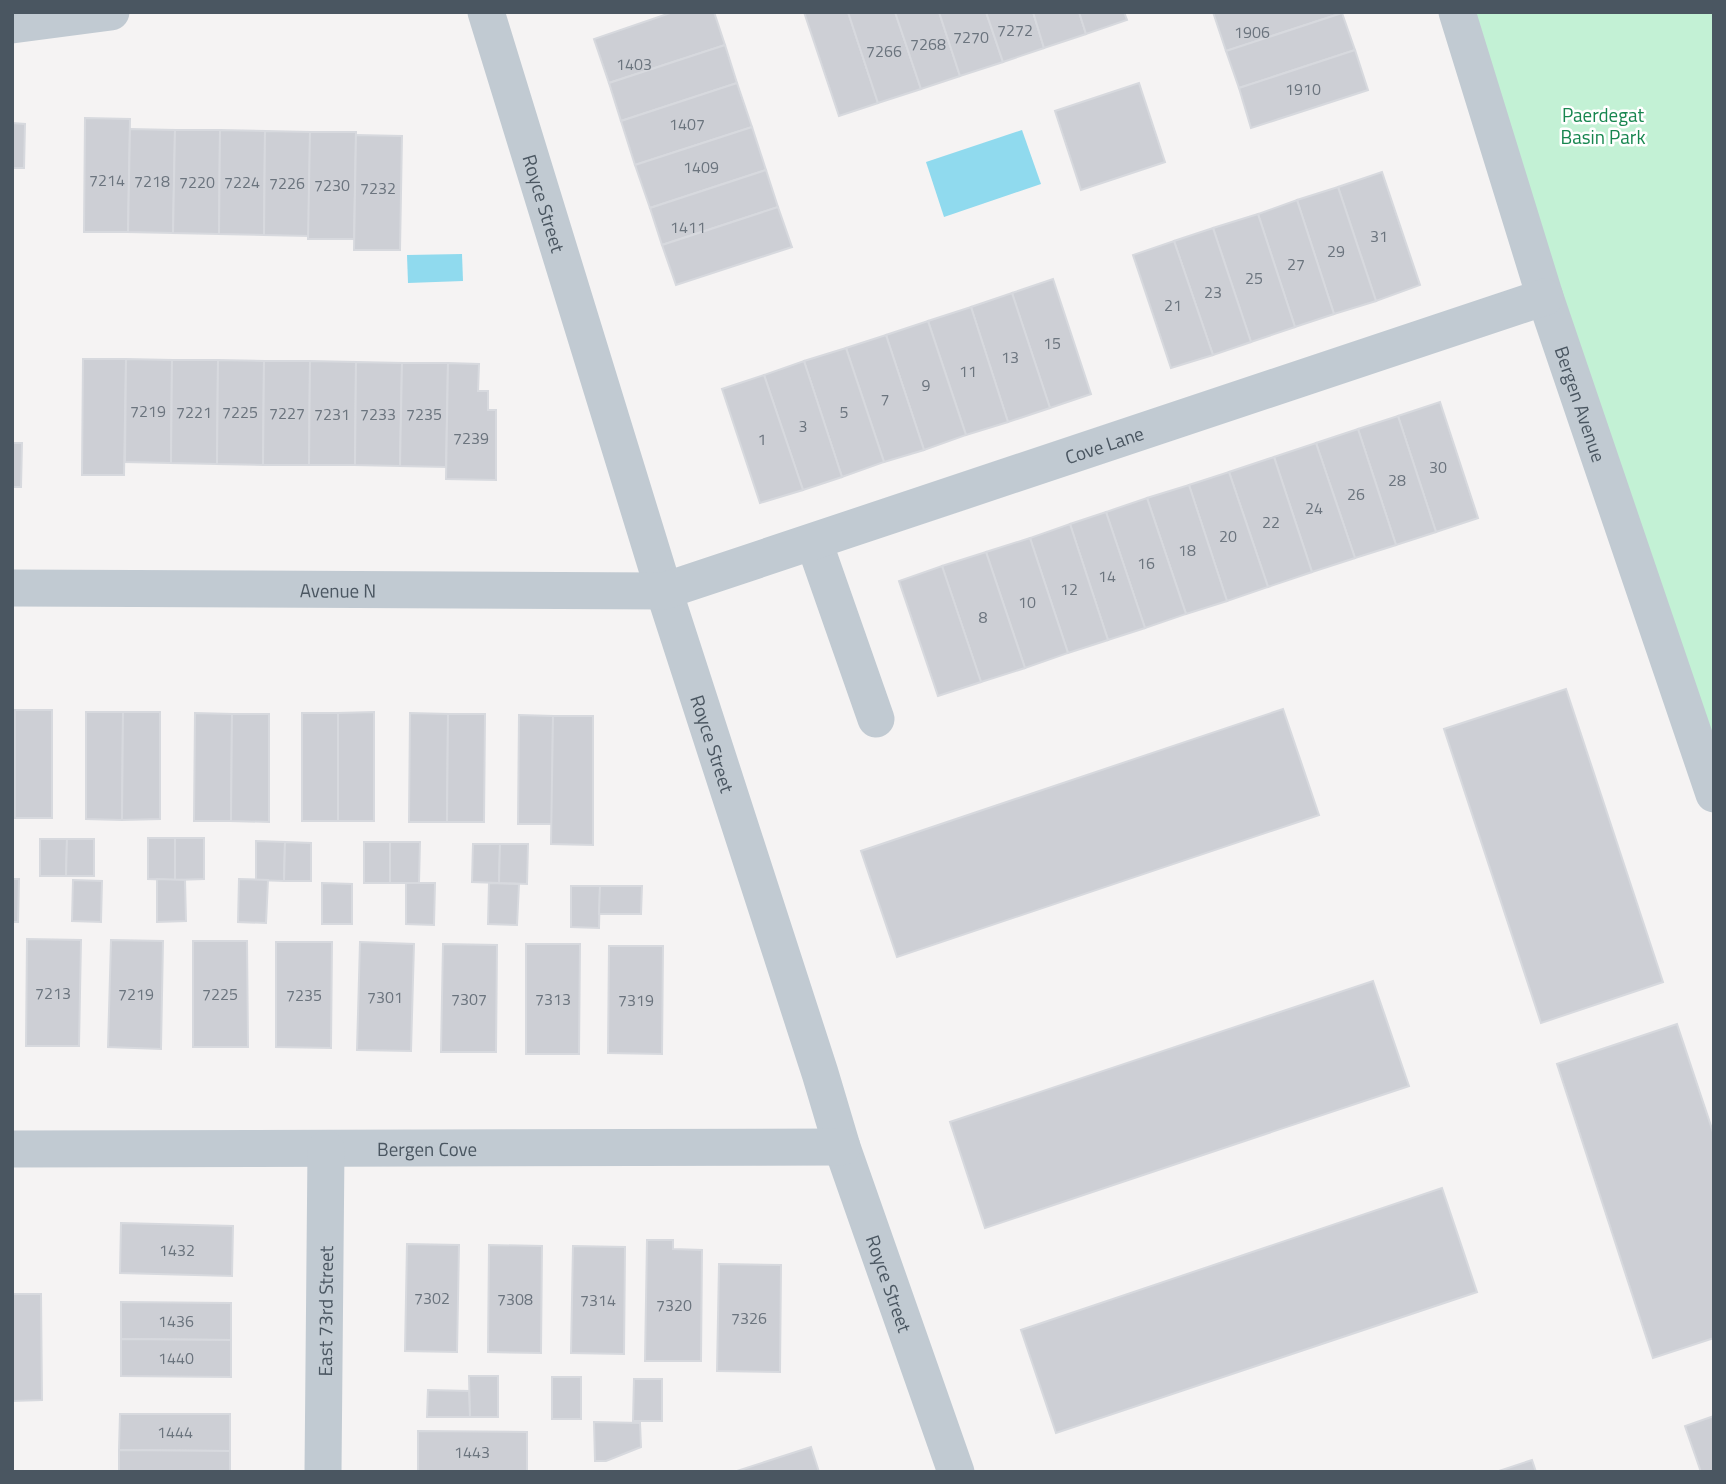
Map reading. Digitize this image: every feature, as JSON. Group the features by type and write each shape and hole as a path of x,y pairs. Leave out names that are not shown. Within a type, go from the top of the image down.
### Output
{"street":[{"path":"12,25 111,12"},
{"name":"Royce Street","path":"486,12 664,592 842,1147 956,1472"},
{"name":"Bergen Avenue","path":"1457,12 1545,297 1714,794"},
{"name":"Cove Lane","path":"664,592 1545,297"},
{"path":"814,542 876,719"},
{"name":"Avenue N","path":"12,588 664,592"},
{"name":"Bergen Cove","path":"12,1149 842,1147"},
{"name":"East 73rd Street","path":"323,1472 326,1149"}],"green space":[{"name":"Paerdegat Basin Park","path":"1449,12 1714,12 1714,800"}],"water":[{"path":"1022,130 1041,184 944,217 926,162"},
{"path":"462,254 463,281 408,283 407,255"}],"building":[{"path":"673,12 714,12 725,45 609,83 594,39"},
{"path":"804,12 848,12 878,103 839,116"},
{"path":"848,12 895,12 921,89 878,103"},
{"path":"895,12 939,12 960,76 921,89"},
{"path":"939,12 986,12 1003,62 960,76"},
{"path":"986,12 1033,12 1044,48 1003,62"},
{"path":"1033,12 1079,12 1086,34 1044,48"},
{"path":"1079,12 1124,12 1127,20 1086,34"},
{"path":"1213,12 1342,12 1342,13 1226,51"},
{"path":"1342,13 1355,50 1239,88 1226,51"},
{"path":"725,45 737,83 621,121 609,83"},
{"path":"1355,50 1368,90 1251,128 1239,88"},
{"path":"737,83 752,127 635,165 621,121"},
{"path":"1139,83 1165,162 1081,190 1055,111"},
{"path":"85,118 130,119 128,232 84,232"},
{"path":"12,123 25,124 24,168 12,168"},
{"path":"752,127 766,170 650,208 635,165"},
{"path":"130,129 175,130 173,233 128,232"},
{"path":"175,130 220,130 219,234 173,233"},
{"path":"220,130 265,131 264,235 219,234"},
{"path":"265,131 310,132 309,236 264,235"},
{"path":"310,132 356,132 354,239 308,239"},
{"path":"356,135 402,136 400,250 354,250"},
{"path":"766,170 778,207 662,245 650,208"},
{"path":"1382,172 1420,285 1376,301 1338,187"},
{"path":"1338,187 1376,301 1334,314 1297,200"},
{"path":"1297,200 1334,314 1295,327 1258,214"},
{"path":"778,207 792,247 676,285 662,245"},
{"path":"1258,214 1295,327 1251,342 1213,228"},
{"path":"1213,228 1251,342 1213,355 1174,241"},
{"path":"1174,241 1213,355 1171,368 1133,255"},
{"path":"1053,279 1091,394 1050,408 1012,293"},
{"path":"1012,293 1050,408 1008,422 971,307"},
{"path":"971,307 1008,422 966,435 928,321"},
{"path":"928,321 966,435 924,450 886,335"},
{"path":"886,335 924,450 884,462 846,348"},
{"path":"846,348 884,462 842,477 804,361"},
{"path":"83,359 126,359 124,475 82,475"},
{"path":"126,359 172,360 171,463 125,462"},
{"path":"172,360 218,360 217,464 171,463"},
{"path":"218,360 264,361 263,465 217,464"},
{"path":"264,361 310,361 309,465 263,465"},
{"path":"310,361 356,362 355,465 309,465"},
{"path":"804,361 842,477 803,490 764,375"},
{"path":"356,362 402,363 400,466 355,465"},
{"path":"402,363 448,363 446,467 400,466"},
{"path":"448,363 479,364 478,391 488,391 488,410 496,410 496,480 446,479"},
{"path":"764,375 803,490 760,503 722,389"},
{"path":"1440,402 1478,518 1436,532 1398,416"},
{"path":"1398,416 1436,532 1396,545 1358,429"},
{"path":"1358,429 1396,545 1355,558 1316,443"},
{"path":"12,443 22,443 21,487 12,487"},
{"path":"1316,443 1355,558 1312,572 1274,457"},
{"path":"1274,457 1312,572 1268,587 1229,472"},
{"path":"1229,472 1268,587 1227,601 1189,485"},
{"path":"1189,485 1227,601 1186,614 1147,498"},
{"path":"1147,498 1186,614 1145,628 1106,512"},
{"path":"1106,512 1145,628 1108,640 1070,524"},
{"path":"1070,524 1108,640 1068,653 1030,538"},
{"path":"1030,538 1068,653 1025,668 986,552"},
{"path":"986,552 1025,668 981,682 942,566"},
{"path":"942,566 981,682 938,696 899,581"},
{"path":"1566,689 1663,982 1541,1023 1444,729"},
{"path":"1283,709 1319,815 897,957 861,851"},
{"path":"12,710 15,710 15,818 12,818"},
{"path":"15,710 52,710 52,818 15,818"},
{"path":"86,712 123,712 122,820 86,819"},
{"path":"123,712 160,712 160,819 122,820"},
{"path":"374,712 374,821 338,821 338,713"},
{"path":"195,713 232,714 231,821 194,821"},
{"path":"302,713 338,713 338,821 302,821"},
{"path":"410,713 448,714 447,822 409,822"},
{"path":"232,714 269,714 269,822 231,821"},
{"path":"448,714 485,714 484,822 447,822"},
{"path":"519,715 553,716 552,824 518,824"},
{"path":"553,716 593,716 593,845 551,844"},
{"path":"148,838 175,838 175,880 148,879"},
{"path":"175,838 204,838 204,879 175,880"},
{"path":"40,839 67,839 66,876 40,876"},
{"path":"67,839 94,839 94,876 66,876"},
{"path":"256,841 285,842 284,881 256,880"},
{"path":"285,842 311,843 311,881 284,881"},
{"path":"364,842 390,842 390,883 364,883"},
{"path":"390,842 420,842 419,883 390,883"},
{"path":"473,844 500,844 499,883 472,882"},
{"path":"500,844 528,844 527,884 499,883"},
{"path":"12,879 19,879 18,922 12,922"},
{"path":"157,879 185,880 186,921 157,922"},
{"path":"239,879 268,880 266,923 238,922"},
{"path":"73,880 102,881 101,922 72,921"},
{"path":"322,883 352,884 352,924 322,924"},
{"path":"406,883 435,883 434,925 406,924"},
{"path":"489,883 519,884 517,925 488,924"},
{"path":"571,886 600,886 599,928 571,927"},
{"path":"600,886 642,886 641,914 599,914"},
{"path":"27,939 81,940 79,1046 26,1046"},
{"path":"111,940 163,941 161,1049 108,1047"},
{"path":"193,941 247,941 248,1047 193,1047"},
{"path":"276,942 332,942 331,1048 276,1047"},
{"path":"360,942 414,944 411,1051 357,1050"},
{"path":"443,944 497,945 496,1052 441,1052"},
{"path":"526,944 580,944 579,1054 526,1054"},
{"path":"609,946 663,946 662,1054 608,1053"},
{"path":"1373,981 1409,1086 985,1228 950,1122"},
{"path":"1677,1024 1714,1135 1714,1338 1653,1358 1557,1064"},
{"path":"1442,1188 1477,1292 1056,1433 1021,1330"},
{"path":"121,1223 233,1226 232,1276 120,1273"},
{"path":"647,1240 673,1240 673,1249 702,1250 701,1361 645,1361"},
{"path":"407,1244 459,1245 457,1352 405,1351"},
{"path":"489,1245 542,1246 541,1353 488,1352"},
{"path":"573,1246 625,1247 624,1354 571,1353"},
{"path":"719,1264 781,1265 780,1372 717,1371"},
{"path":"12,1294 41,1294 42,1400 12,1401"},
{"path":"121,1302 231,1303 231,1340 121,1339"},
{"path":"121,1339 231,1340 231,1377 121,1376"},
{"path":"469,1376 498,1376 498,1417 470,1417"},
{"path":"552,1377 581,1377 581,1419 552,1419"},
{"path":"634,1379 662,1379 662,1421 633,1421"},
{"path":"428,1390 469,1391 470,1417 427,1417"},
{"path":"120,1414 230,1414 230,1451 119,1450"},
{"path":"1714,1416 1714,1472 1701,1472 1685,1426"},
{"path":"594,1422 640,1423 641,1447 606,1461 595,1461"},
{"path":"418,1431 527,1432 527,1472 418,1472"},
{"path":"811,1447 819,1472 734,1472"},
{"path":"119,1450 230,1451 230,1472 119,1472"},
{"path":"1532,1460 1536,1472 1496,1472"}]}
